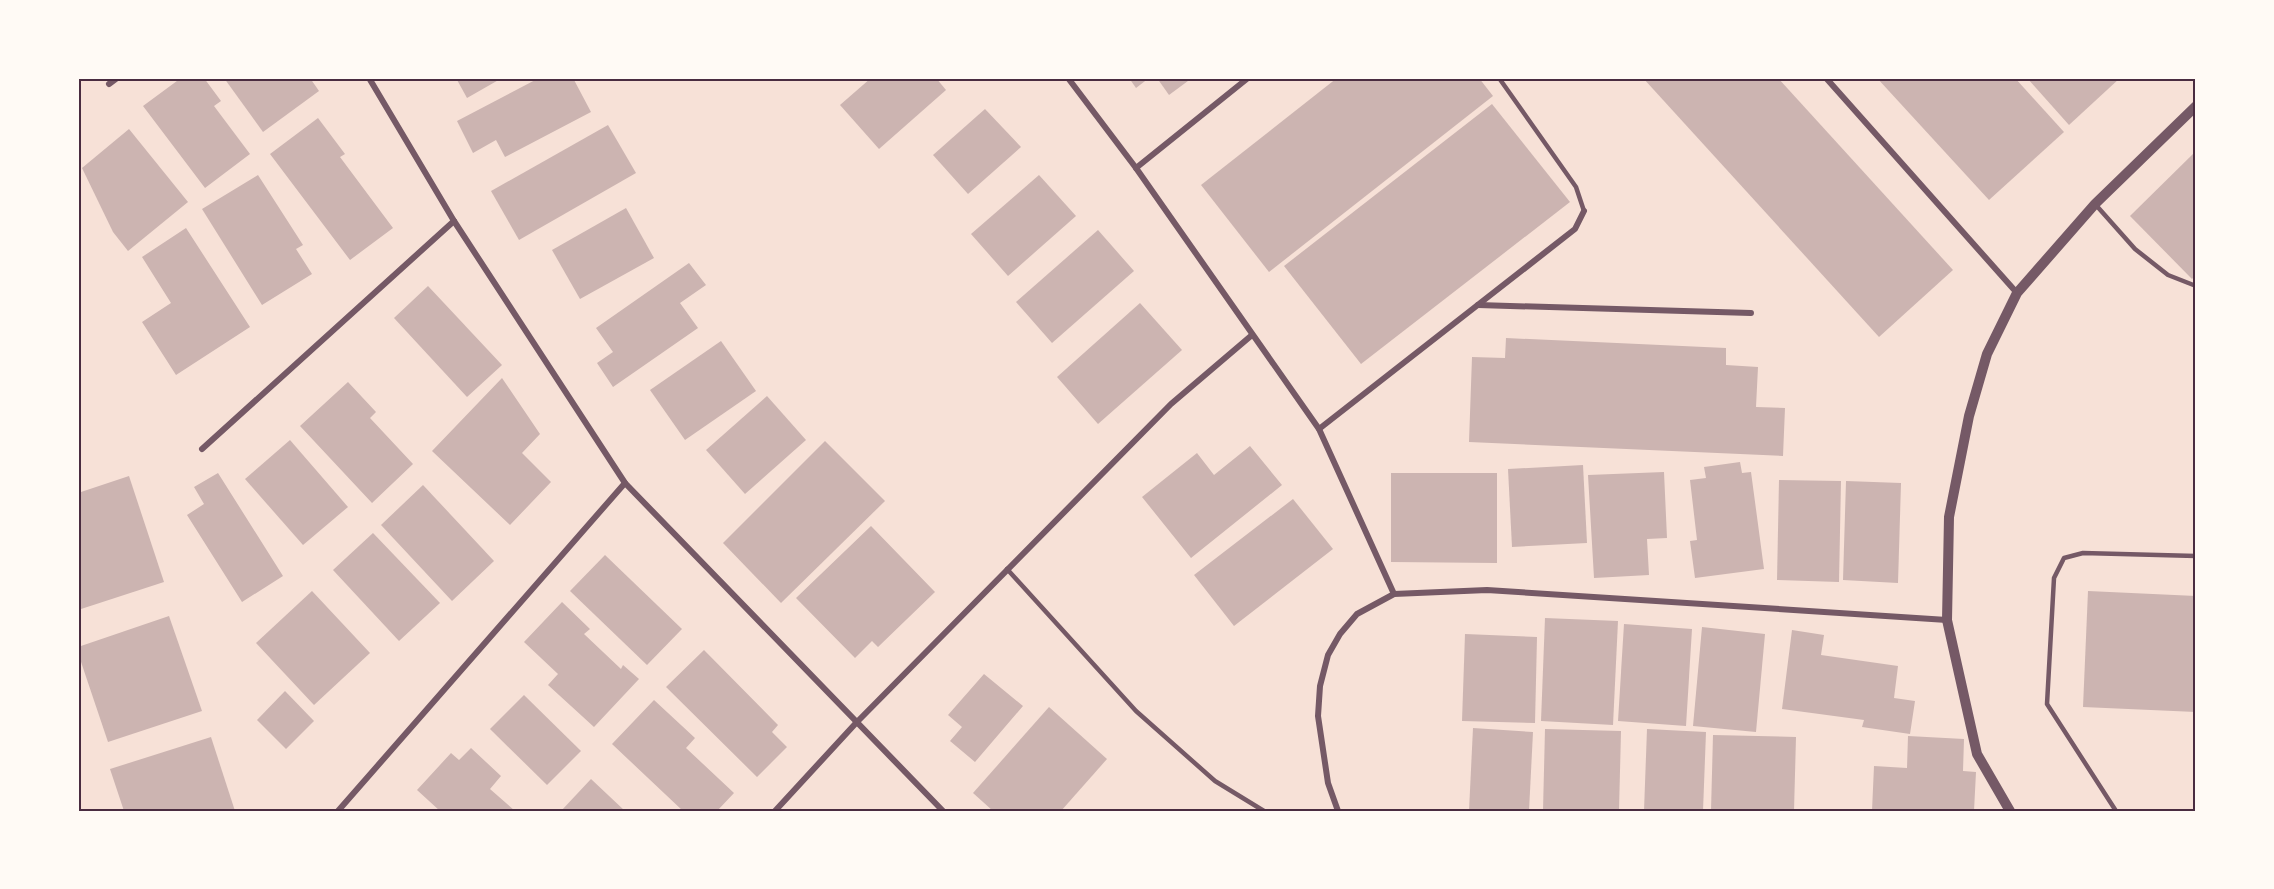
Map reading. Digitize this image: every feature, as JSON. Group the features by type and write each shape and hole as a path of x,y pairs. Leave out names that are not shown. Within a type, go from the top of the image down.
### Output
{"street":[{"path":"110,84 117,78"},
{"path":"369,78 454,220 625,483 943,811"},
{"path":"1068,78 1136,168 1319,429 1394,594"},
{"path":"1136,168 1248,78"},
{"path":"1826,78 2017,293"},
{"path":"2010,811 1977,754 1947,620 1948,517 1969,416 1987,354 2017,293 2095,204 2196,106"},
{"path":"1319,429 1575,229 1584,211"},
{"path":"202,449 454,220"},
{"path":"1478,305 1751,313"},
{"path":"775,811 856,723 1171,404 1252,335"},
{"path":"338,811 625,483"},
{"path":"1338,811 1328,783 1318,716 1320,686 1328,655 1340,634 1357,614 1394,594 1488,590 1947,620"}],"lane":[{"path":"1499,78 1576,187 1584,211"},
{"path":"2095,204 2135,249 2168,274 2196,286"},
{"path":"2116,811 2047,704 2054,578 2064,558 2083,552 2196,556"},
{"path":"1007,568 1136,711 1215,781 1264,811"}],"building":[{"path":"181,78 204,78 221,101 214,106 250,154 205,188 143,106"},
{"path":"224,78 310,78 319,91 263,132"},
{"path":"456,78 502,78 467,98"},
{"path":"539,78 573,78 591,112 505,157 496,140 473,153 457,121"},
{"path":"871,78 936,78 946,90 879,149 840,105"},
{"path":"1129,78 1149,78 1136,88"},
{"path":"1157,78 1192,78 1169,95"},
{"path":"1337,78 1479,78 1493,96 1269,272 1201,185"},
{"path":"1643,78 1778,78 1953,270 1879,337"},
{"path":"1877,78 2015,78 2064,132 1989,200"},
{"path":"2027,78 2120,78 2069,125"},
{"path":"1492,104 1570,202 1361,364 1284,266"},
{"path":"985,109 1021,147 968,194 933,155"},
{"path":"318,118 345,154 340,157 393,228 350,260 270,154"},
{"path":"608,125 636,173 519,240 491,191"},
{"path":"129,129 188,202 128,251 113,232 82,168"},
{"path":"2196,151 2196,275 2192,279 2130,216"},
{"path":"258,175 303,245 296,249 312,274 262,305 202,209"},
{"path":"1039,175 1076,216 1008,276 971,234"},
{"path":"626,208 654,258 580,299 552,250"},
{"path":"186,228 250,327 176,375 142,322 171,303 142,257"},
{"path":"1098,230 1134,271 1052,343 1016,302"},
{"path":"689,263 706,285 680,303 698,328 613,387 597,363 613,352 596,328"},
{"path":"428,286 502,365 467,397 394,318"},
{"path":"1140,303 1182,350 1098,424 1057,377"},
{"path":"1506,338 1726,348 1726,365 1758,367 1756,407 1785,408 1783,456 1469,442 1472,357 1505,358"},
{"path":"721,341 756,391 685,440 650,390"},
{"path":"502,378 540,434 522,453 551,482 510,525 432,451"},
{"path":"348,382 376,412 370,418 413,464 372,503 300,426"},
{"path":"767,396 806,440 745,494 706,450"},
{"path":"290,440 348,507 303,545 245,479"},
{"path":"825,441 885,501 781,603 723,543"},
{"path":"1250,446 1282,485 1191,558 1142,497 1197,453 1214,475"},
{"path":"1740,462 1742,473 1751,472 1764,569 1695,578 1690,541 1697,540 1690,480 1706,478 1704,467"},
{"path":"1583,465 1587,543 1512,547 1508,469"},
{"path":"1664,472 1667,538 1647,539 1649,575 1594,578 1588,475"},
{"path":"218,473 283,576 242,602 187,515 204,504 194,487"},
{"path":"1391,473 1497,473 1497,563 1391,562"},
{"path":"129,476 164,582 78,610 78,493"},
{"path":"1779,480 1841,481 1839,582 1777,580"},
{"path":"1846,481 1901,483 1898,583 1843,580"},
{"path":"423,485 494,561 452,601 381,525"},
{"path":"1293,499 1333,549 1234,626 1194,575"},
{"path":"871,526 935,592 878,647 872,641 855,658 796,598"},
{"path":"373,533 440,603 399,641 333,570"},
{"path":"605,555 682,629 647,665 570,591"},
{"path":"312,591 370,653 314,705 256,643"},
{"path":"2088,591 2196,596 2196,712 2083,707"},
{"path":"562,602 590,629 584,634 621,669 623,665 639,679 594,727 548,685 558,674 524,642"},
{"path":"169,616 202,711 108,742 78,653 78,647"},
{"path":"1545,618 1618,621 1613,725 1541,721"},
{"path":"1624,624 1692,629 1686,726 1618,721"},
{"path":"1702,627 1765,634 1756,732 1693,726"},
{"path":"1792,630 1824,635 1821,655 1898,666 1894,698 1915,701 1910,734 1862,727 1864,720 1782,709"},
{"path":"1465,634 1537,637 1535,723 1462,721"},
{"path":"704,650 778,725 772,732 787,747 757,777 666,687"},
{"path":"984,674 1023,706 975,762 950,741 962,727 948,715"},
{"path":"285,691 314,721 286,749 257,720"},
{"path":"524,695 581,751 547,785 490,729"},
{"path":"654,700 695,738 686,748 734,793 717,811 683,811 612,744"},
{"path":"1049,707 1107,759 1061,811 993,811 973,793"},
{"path":"1473,728 1533,732 1529,811 1469,811"},
{"path":"1545,729 1621,731 1619,811 1543,811"},
{"path":"1647,729 1706,732 1703,811 1644,811"},
{"path":"1713,735 1796,737 1794,811 1711,811"},
{"path":"1908,736 1964,739 1963,771 1976,772 1974,811 1872,811 1874,766 1907,768"},
{"path":"211,737 235,811 124,811 110,769"},
{"path":"471,748 501,776 490,789 515,811 440,811 417,790 451,753 459,760"},
{"path":"591,779 625,811 561,811"}]}
